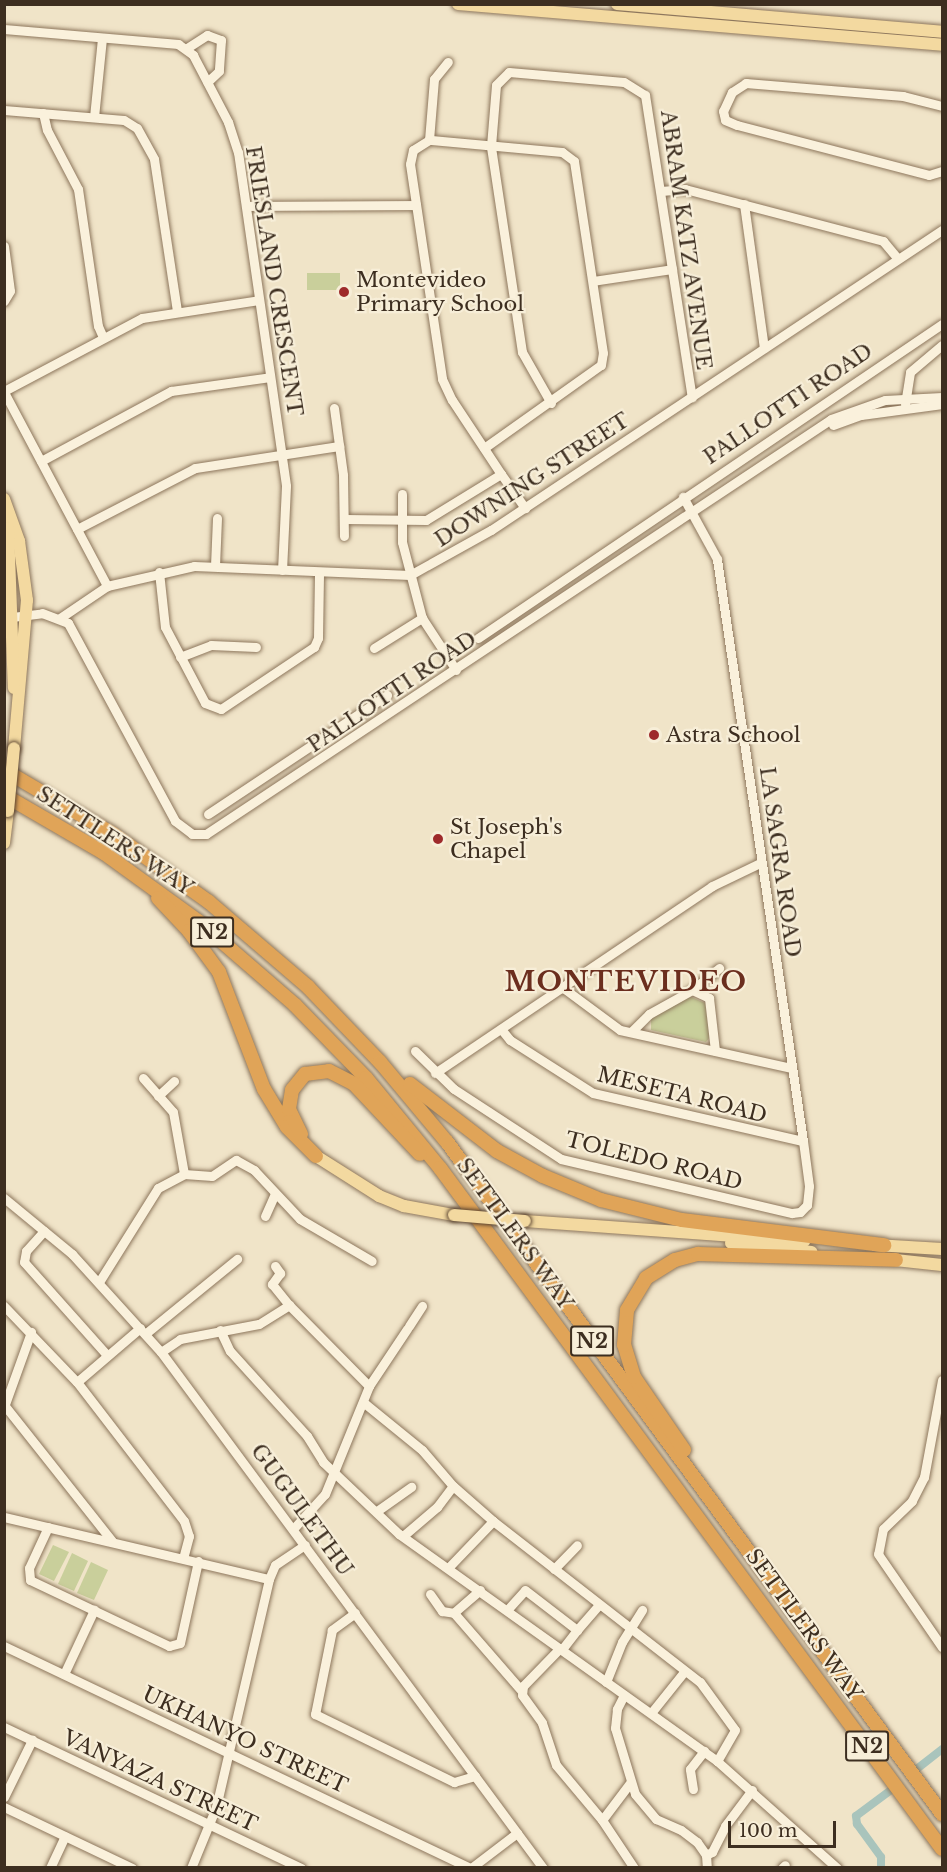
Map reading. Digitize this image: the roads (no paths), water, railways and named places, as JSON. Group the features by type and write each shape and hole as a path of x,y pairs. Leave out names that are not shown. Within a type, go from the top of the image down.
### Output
{"highway":[{"name":"SETTLERS WAY","path":"4,770 108,830 199,894 274,956 345,1024 447,1142 942,1814"},
{"name":"SETTLERS WAY","path":"4,795 147,882 267,978 375,1088 466,1204 942,1848"},
{"path":"25,807 154,894 189,931 219,972 270,1099 287,1127 315,1156"},
{"path":"345,1024 462,1128 515,1162 572,1189 672,1218 884,1245"},
{"path":"315,1156 293,1120 290,1097 302,1076 329,1071 359,1088 466,1204"},
{"path":"833,1664 634,1377 624,1345 623,1327 634,1293 646,1278 659,1268 692,1255 896,1260"}],"main road":[{"path":"458,4 942,45"},
{"path":"617,4 942,32"},
{"path":"4,499 22,556 15,617"},
{"path":"4,513 11,549 15,617 15,732 4,843"},
{"path":"315,1156 379,1196 404,1206 454,1215 683,1234 942,1249"},
{"path":"683,1234 749,1245 942,1265"}],"street":[{"path":"4,29 187,48 207,35 221,40 219,71 207,82"},
{"path":"94,117 102,38"},
{"name":"FRIESLAND CRESCENT","path":"187,48 234,135 286,486 282,570"},
{"path":"429,140 434,79 448,62"},
{"name":"ABRAM KATZ AVENUE","path":"491,146 496,85 502,75 513,72 630,83 647,101 692,397"},
{"path":"942,106 903,96 746,83 736,87 723,111 725,120 737,125 928,175 942,171"},
{"path":"4,110 131,122 154,159 177,311"},
{"path":"43,113 47,130 78,189 98,326 103,337"},
{"path":"484,448 551,403 601,365 603,353 593,281 572,157 562,152 429,140 417,146 410,157 442,379 484,448 525,508"},
{"path":"491,146 522,352 551,403"},
{"path":"661,191 686,189 883,241 898,259"},
{"path":"744,204 765,348"},
{"path":"246,206 416,205"},
{"name":"DOWNING STREET","path":"410,575 525,508 942,230"},
{"path":"4,246 10,291 4,301"},
{"path":"593,281 672,268"},
{"path":"107,586 4,392 142,318 259,300"},
{"name":"PALLOTTI ROAD","path":"478,638 519,607 942,324"},
{"path":"905,403 910,372 942,345"},
{"path":"41,461 171,392 270,377"},
{"path":"905,403 942,397"},
{"path":"905,403 942,404"},
{"name":"PALLOTTI ROAD","path":"64,620 180,826 192,834 206,834 259,802 814,432 861,415 905,403"},
{"path":"334,408 345,519 344,536"},
{"path":"77,530 195,468 339,446"},
{"path":"345,519 431,518 501,474"},
{"path":"402,494 402,520 410,575 422,618 456,670"},
{"name":"LA SAGRA ROAD","path":"683,497 717,559 803,1141 809,1191 807,1205"},
{"path":"215,566 217,518"},
{"path":"15,617 64,620 107,586 159,572 215,566 319,573 410,575"},
{"path":"159,572 162,619 205,703 215,709 227,708 314,647 318,638 319,573"},
{"path":"519,607 528,622"},
{"path":"374,648 422,618"},
{"path":"180,657 211,645 256,646"},
{"name":"PALLOTTI ROAD","path":"208,814 387,695"},
{"path":"354,717 365,731"},
{"path":"249,786 259,802"},
{"path":"435,1073 712,886 762,862"},
{"path":"632,1032 649,1014 692,990 701,978 720,968"},
{"path":"562,987 613,1026 715,1052 792,1068"},
{"path":"692,990 706,995 711,1003 715,1052"},
{"name":"MESETA ROAD","path":"501,1029 510,1040 592,1093 803,1141"},
{"name":"TOLEDO ROAD","path":"415,1052 435,1073 561,1159 792,1213 800,1212 807,1205"},
{"path":"144,1078 173,1112 184,1174"},
{"path":"158,1096 174,1081"},
{"path":"99,1282 141,1218 150,1196 184,1174 212,1176 239,1160 254,1170 275,1194 307,1224 372,1261"},
{"path":"265,1216 275,1194"},
{"name":"GUGULETHU","path":"4,1198 99,1282 161,1352 543,1868"},
{"path":"44,1231 24,1254 24,1262 107,1355"},
{"path":"77,1382 107,1355 143,1331 237,1260"},
{"path":"276,1266 280,1273 272,1284 289,1305 369,1386"},
{"path":"161,1352 180,1340 220,1330 259,1324 289,1305"},
{"path":"4,1306 77,1382 187,1527 183,1558"},
{"path":"293,1529 322,1499 369,1386 422,1306"},
{"path":"220,1330 230,1351 334,1473 403,1536 704,1751 752,1790 837,1868"},
{"path":"31,1332 5,1406 112,1541"},
{"path":"942,1380 924,1477 912,1501 883,1529 878,1554 882,1566 942,1647"},
{"path":"363,1402 422,1450 453,1486 493,1521 599,1605 631,1627 683,1673 692,1676 710,1693 735,1730 717,1761"},
{"path":"403,1536 436,1507 453,1486"},
{"path":"377,1512 411,1487"},
{"path":"4,1516 269,1579"},
{"path":"448,1568 493,1521"},
{"path":"48,1527 28,1576 160,1643 176,1647 198,1561"},
{"path":"191,1868 211,1824 269,1579 275,1565 305,1545"},
{"path":"554,1569 577,1545"},
{"path":"454,1613 480,1590"},
{"path":"508,1609 525,1590 577,1630"},
{"path":"430,1594 442,1611 454,1613 522,1690 542,1724 556,1765 602,1820 634,1868"},
{"path":"522,1690 599,1605"},
{"path":"64,1674 94,1610"},
{"path":"606,1682 631,1627 642,1610"},
{"path":"355,1613 332,1632 314,1706 316,1716 454,1782 475,1776"},
{"name":"UKHANYO STREET","path":"4,1646 471,1868"},
{"path":"651,1713 683,1673"},
{"path":"624,1695 617,1709 615,1728 630,1783 653,1817 685,1832 706,1855 707,1868"},
{"name":"VANYAZA STREET","path":"4,1727 301,1868"},
{"path":"4,1797 32,1740"},
{"path":"693,1789 690,1769 704,1751"},
{"path":"602,1820 630,1783"},
{"path":"706,1855 712,1852 716,1841 752,1790"},
{"path":"4,1807 132,1868"},
{"path":"471,1868 517,1833"},
{"path":"50,1868 65,1836"}],"waterway":[{"path":"918,1768 942,1749"},
{"path":"881,1868 881,1857 857,1824 856,1816 891,1790"}],"place":[{"name":"Montevideo Primary School","path":"344,292"},
{"name":"Astra School","path":"654,735"},
{"name":"St Joseph's Chapel","path":"438,839"}],"district":[{"name":"MONTEVIDEO","path":"626,982"}]}
